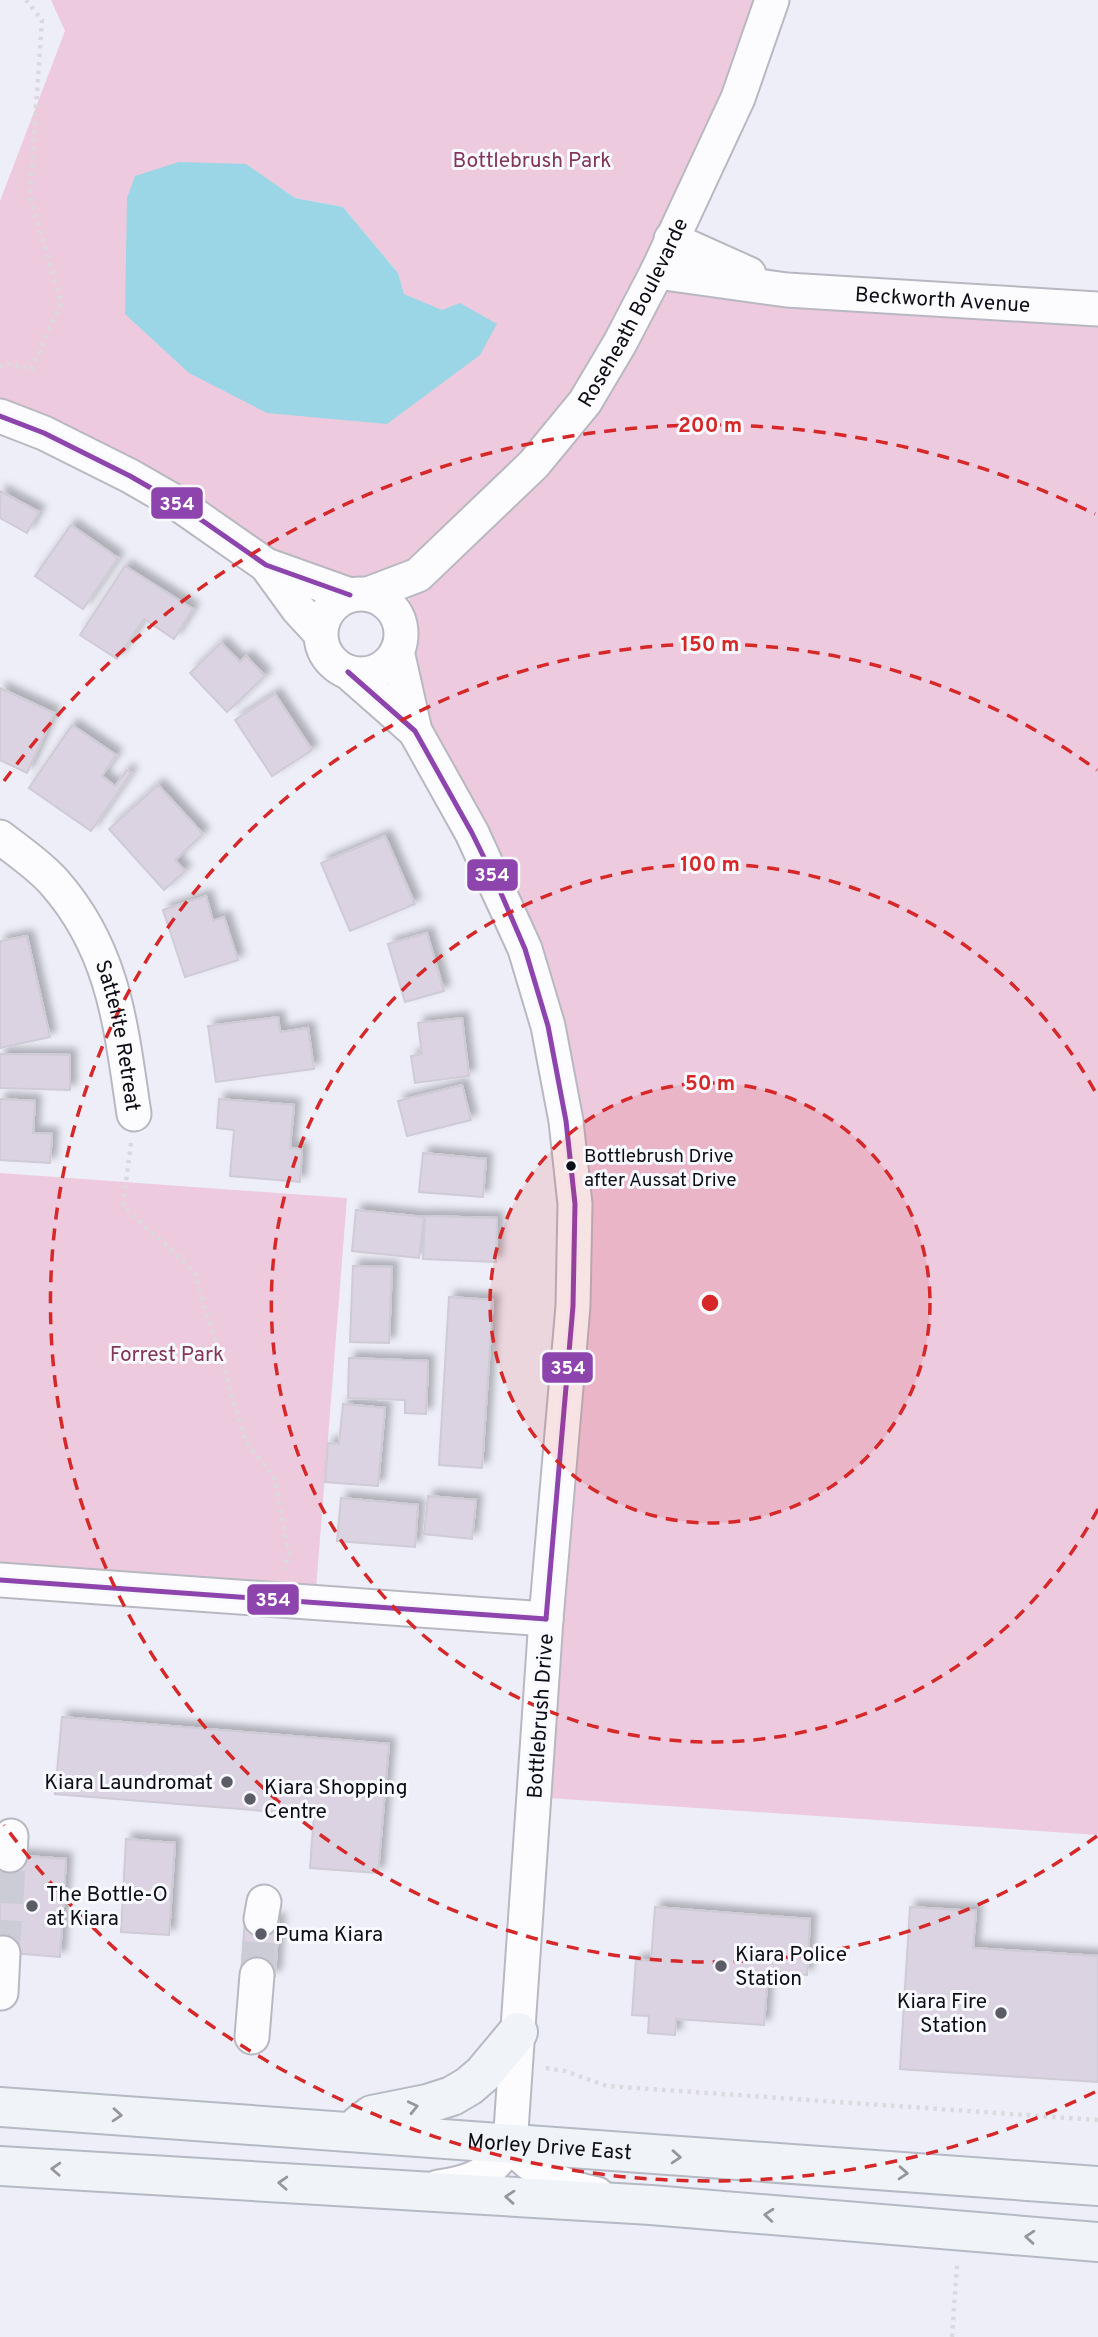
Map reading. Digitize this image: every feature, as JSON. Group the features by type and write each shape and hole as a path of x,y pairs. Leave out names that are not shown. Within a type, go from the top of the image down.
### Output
{"main road":[{"path":"352,2131 372,2115 427,2104 452,2096 469,2086 483,2074 518,2032"},
{"name":"Morley Drive East","path":"0,2107 1098,2186"},
{"path":"0,2166 651,2205 1098,2242"},
{"path":"834,2168 834,2185 842,2201 858,2211 904,2227"}],"street":[{"name":"Roseheath Boulevarde","path":"358,595 418,575 534,464 585,402 657,272 738,98 772,0"},
{"name":"Beckworth Avenue","path":"671,239 786,290"},
{"name":"Beckworth Avenue","path":"657,272 786,290 1098,309"},
{"path":"0,416 44,433 130,476 177,503 266,565 384,601 396,615 398,637 392,659 377,671 367,673 348,672 336,666 323,649 320,634 321,623 332,606 358,595"},
{"path":"266,565 320,634"},
{"name":"Roseheath Boulevarde","path":"398,637 418,575"},
{"name":"Bottlebrush Drive","path":"398,637 415,731 472,833 525,949 548,1026 566,1121 575,1204 573,1306 546,1619 510,2145"},
{"name":"Bottlebrush Drive","path":"348,672 415,731"},
{"name":"Sattelite Retreat","path":"0,837 53,881 91,936 110,979 119,1013 134,1114"},
{"path":"0,1580 546,1619"},
{"path":"1,1993 4,1953"},
{"path":"253,2037 257,1975"},
{"path":"409,2190 465,2184 486,2173 510,2145 529,2165 581,2191 651,2205"}],"path":[{"path":"0,367 4,363 32,369 61,302 30,196 42,20 26,0"},
{"name":"Sattelite Retreat","path":"134,1114 123,1206 194,1271 246,1442 274,1477 289,1554 273,1600"},
{"path":"565,2071 607,2086 1098,2120"},
{"path":"952,2337 958,2258"}],"green space":[{"name":"Bottlebrush Park","path":"51,0 772,0 658,272 1098,309 1098,1835 534,1797 573,1306 548,1026 415,731 400,624 418,576 351,598 0,416 0,201 65,31","holes":["245,164 295,198 343,207 398,273 404,294 442,311 127,243 127,198"]},
{"name":"Forrest Park","path":"0,1173 347,1198 315,1602 0,1580"}],"water":[{"path":"179,162 246,164 295,198 343,207 398,273 404,294 442,310 460,303 497,324 480,355 387,424 267,413 189,373 125,314 127,198 135,176"}],"building":[{"path":"0,491 39,512 27,533 0,518"},
{"path":"71,525 118,558 83,609 35,576"},
{"path":"125,566 193,609 174,639 144,619 117,659 80,635"},
{"path":"221,643 240,662 246,656 265,676 227,712 190,673"},
{"path":"0,688 54,713 27,773 0,760"},
{"path":"275,694 312,750 272,776 235,720"},
{"path":"72,725 116,755 102,776 115,786 127,770 131,773 91,831 29,788"},
{"path":"158,785 203,834 175,860 185,871 164,890 109,829"},
{"path":"385,836 415,904 350,931 321,863"},
{"path":"206,896 213,921 224,917 238,960 185,977 163,910"},
{"path":"427,933 444,991 405,1002 388,944"},
{"path":"27,936 50,1037 0,1048 0,941"},
{"path":"278,1017 280,1032 308,1028 314,1069 216,1082 208,1026"},
{"path":"462,1018 469,1076 415,1083 411,1056 422,1054 418,1023"},
{"path":"0,1054 70,1055 70,1090 0,1088"},
{"path":"462,1085 471,1120 407,1136 398,1101"},
{"path":"0,1099 35,1101 33,1133 52,1134 50,1163 0,1160"},
{"path":"219,1099 294,1105 290,1148 302,1149 300,1182 230,1176 234,1130 217,1128"},
{"path":"423,1153 486,1159 483,1197 419,1192"},
{"path":"356,1210 424,1217 419,1258 352,1251"},
{"path":"425,1216 497,1218 496,1262 423,1259"},
{"path":"353,1266 392,1267 389,1343 350,1342"},
{"path":"449,1297 493,1300 482,1468 439,1465"},
{"path":"349,1358 428,1361 426,1414 405,1413 405,1400 348,1398"},
{"path":"343,1404 385,1408 378,1486 325,1482 328,1443 339,1444"},
{"path":"428,1496 476,1500 472,1539 424,1534"},
{"path":"341,1498 418,1505 415,1547 337,1541"},
{"name":"Kiara Shopping Centre","path":"62,1717 389,1744 378,1873 310,1868 314,1815 55,1794"},
{"path":"126,1839 175,1843 169,1935 121,1932"},
{"name":"The Bottle-O at Kiara","path":"0,1854 66,1859 60,1957 0,1952"},
{"name":"Kiara Police Station","path":"655,1907 810,1919 807,1975 768,1971 764,2025 676,2019 675,2035 648,2033 649,2016 632,2015 636,1960 651,1961"},
{"name":"Kiara Fire Station","path":"910,1907 976,1911 973,1948 1098,1956 1098,2082 900,2069"},
{"name":"Puma Kiara","path":"245,1918 279,1920 275,1976 241,1974"}],"tunnel":[{"path":"3,1953 10,1855"},
{"path":"257,1975 261,1919"}],"transit line":[{"name":"354","path":"0,416 44,433 130,476 177,503 266,565 350,595"},
{"name":"354","path":"348,672 415,731 497,884 525,949 548,1026 566,1121 575,1204 573,1306 546,1619"},
{"name":"354","path":"0,1580 546,1619"}],"place":[{"name":"Bottlebrush Drive after Aussat Drive","path":"571,1166"},
{"name":"Kiara Laundromat","path":"227,1782"},
{"name":"Kiara Shopping Centre","path":"250,1799"},
{"name":"The Bottle-O at Kiara","path":"32,1906"},
{"name":"Puma Kiara","path":"261,1934"},
{"name":"Kiara Police Station","path":"721,1966"},
{"name":"Kiara Fire Station","path":"1001,2013"}]}
